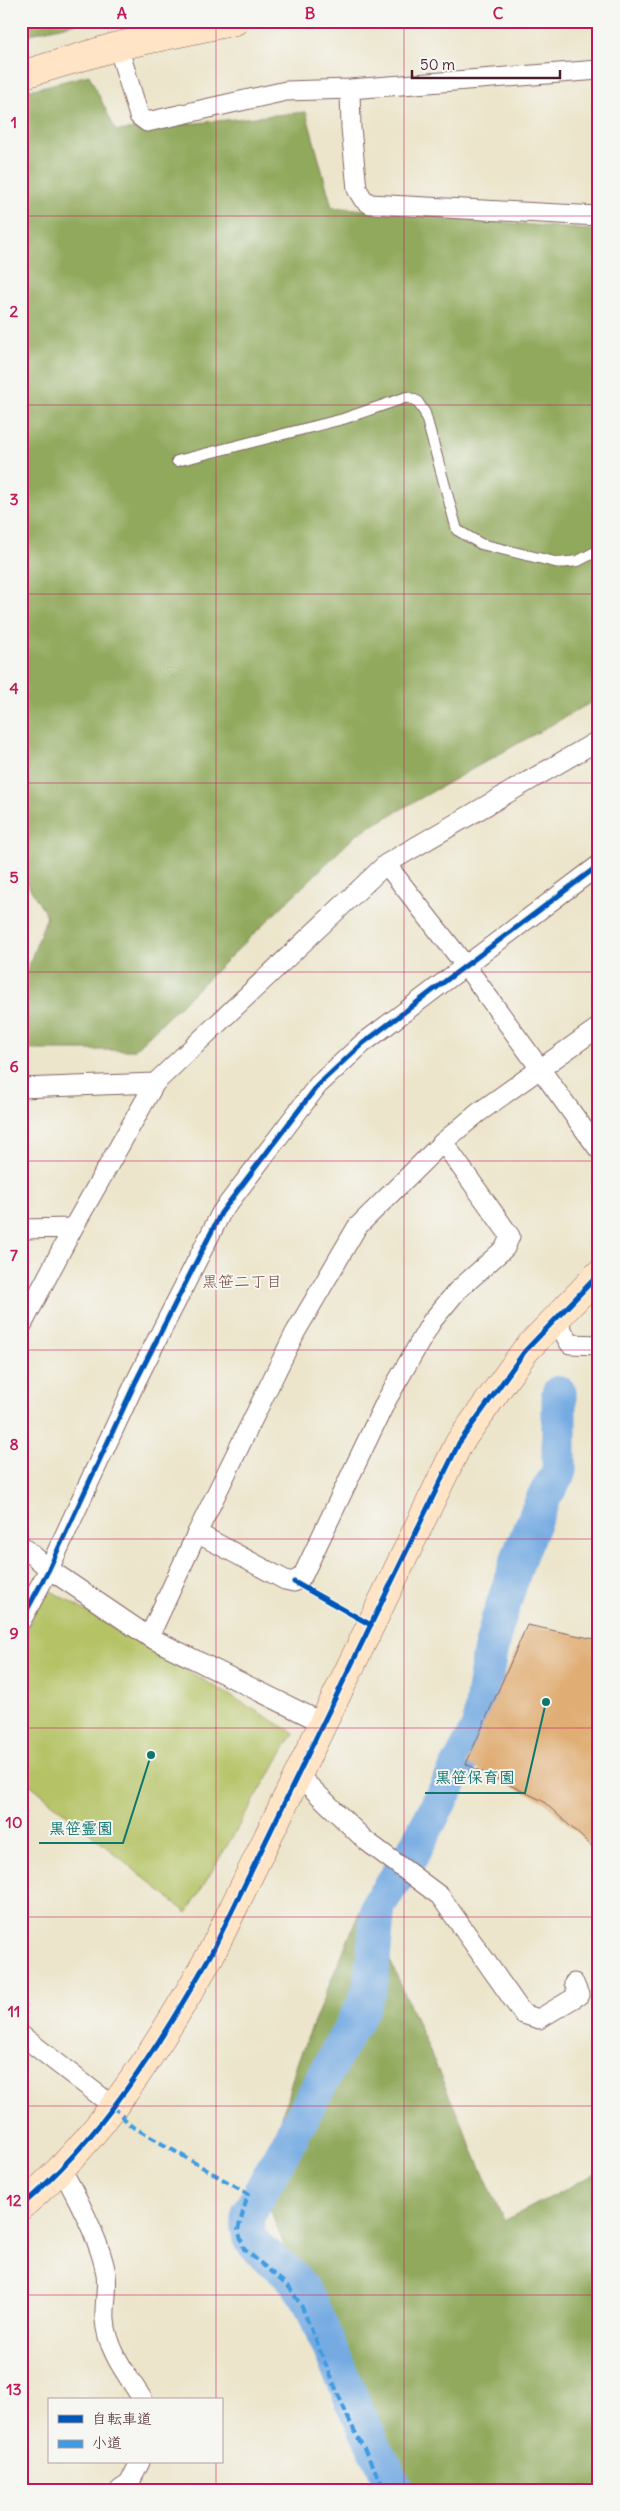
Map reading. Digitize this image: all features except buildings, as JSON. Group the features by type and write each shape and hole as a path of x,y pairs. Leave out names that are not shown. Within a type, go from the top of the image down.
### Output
{"street":[{"path":"21,75 118,46 235,21"},
{"path":"118,46 139,116 147,122 286,91 350,89 599,70"},
{"path":"350,89 351,128 357,189 363,199 370,204 599,216"},
{"path":"21,1327 73,1228 155,1083 386,864 599,740"},
{"path":"386,864 464,965 599,1150"},
{"path":"21,1621 49,1569 136,1380 222,1213 318,1084 362,1044 464,965 599,865"},
{"path":"149,1637 197,1533 295,1333 357,1226 443,1142 478,1112 540,1071 599,1027"},
{"path":"21,1088 155,1083"},
{"path":"197,1533 284,1580 294,1582 303,1575 386,1402 432,1321 457,1291 506,1248 510,1236 443,1142"},
{"path":"21,1229 73,1228"},
{"path":"21,2206 61,2168 113,2106 169,2029 206,1962 299,1776 459,1443 525,1351 599,1274"},
{"path":"556,1320 570,1344 599,1345"},
{"path":"21,1545 49,1569 149,1637 323,1723"},
{"path":"299,1776 365,1840 440,1896 523,2014 539,2019 579,1995 574,1983"},
{"path":"21,2035 113,2106"},
{"path":"61,2168 92,2232 106,2274 105,2322 110,2340 120,2364 142,2398"},
{"path":"120,2490 130,2484 139,2464"}],"lane":[{"path":"177,460 343,419 407,397 417,401 425,413 457,530 481,544 559,563 578,561 599,550"}],"path":[{"path":"294,1582 371,1625"}],"green space":[{"path":"21,21 86,21 21,36"},
{"path":"89,75 116,131 306,112 332,207 599,231 599,698 357,834 134,1050 21,1050 21,986 47,916 21,874 21,92"},
{"path":"46,1588 294,1733 187,1913 21,1777 21,1642"},
{"path":"364,1901 504,2221 599,2172 599,2490 397,2490 360,2421 310,2312 262,2188 297,2063"}],"waterway":[{"path":"396,2490 359,2416 311,2304 292,2276 258,2248 253,2241 249,2233 249,2213 364,2004 371,1983 378,1905 411,1856 479,1727 489,1657 497,1624 519,1556 544,1497 559,1472 559,1393"}],"marked path":[{"path":"113,2106 130,2125 248,2194 238,2230 244,2249 289,2287 302,2307 348,2418 385,2490"}],"cycle path":[{"path":"21,1621 49,1569 136,1381 221,1213 318,1085 362,1044 599,865"},
{"path":"21,2206 50,2180 103,2121 150,2056 211,1954 459,1443 525,1351 599,1274"},
{"path":"294,1582 371,1625"}],"place":[{"name":"黒笹保育園","path":"546,1702"},
{"name":"黒笹霊園","path":"151,1755"}],"district":[{"name":"黒笹二丁目","path":"242,1281"}]}
